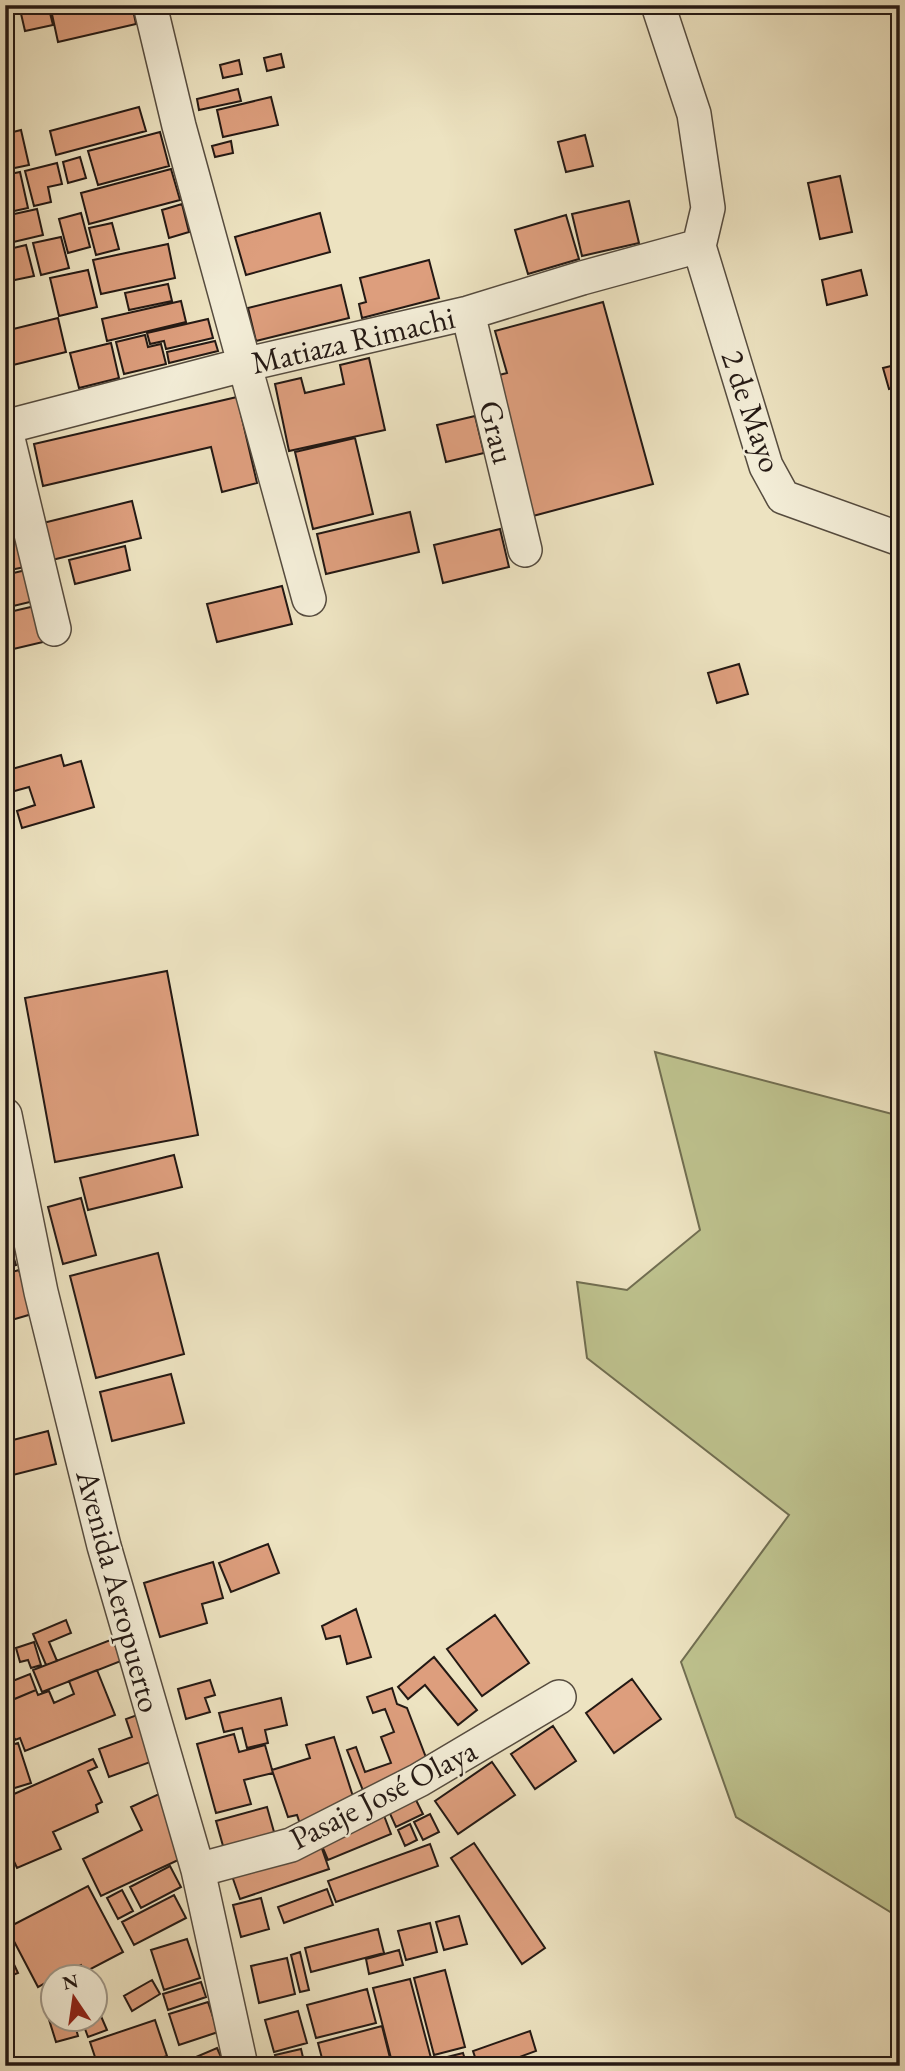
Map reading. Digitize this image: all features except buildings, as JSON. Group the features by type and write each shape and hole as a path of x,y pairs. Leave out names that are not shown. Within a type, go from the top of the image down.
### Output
{"street":[{"path":"150,5 179,126 243,365 309,598"},
{"path":"657,5 694,114 708,208 699,246"},
{"name":"Matiaza Rimachi","path":"5,427 243,365 468,313 699,246"},
{"name":"2 de Mayo","path":"699,246 766,466 783,497 900,539"},
{"name":"Grau","path":"468,313 525,550"},
{"path":"5,427 54,629"},
{"name":"Avenida Aeropuerto","path":"5,1115 41,1292 104,1546 198,1870 241,2066"},
{"name":"Pasaje José Olaya","path":"198,1870 291,1844 419,1780 559,1698"}],"green space":[{"path":"655,1052 900,1116 900,1918 736,1817 681,1662 789,1515 587,1358 577,1282 627,1290 700,1230"}]}
